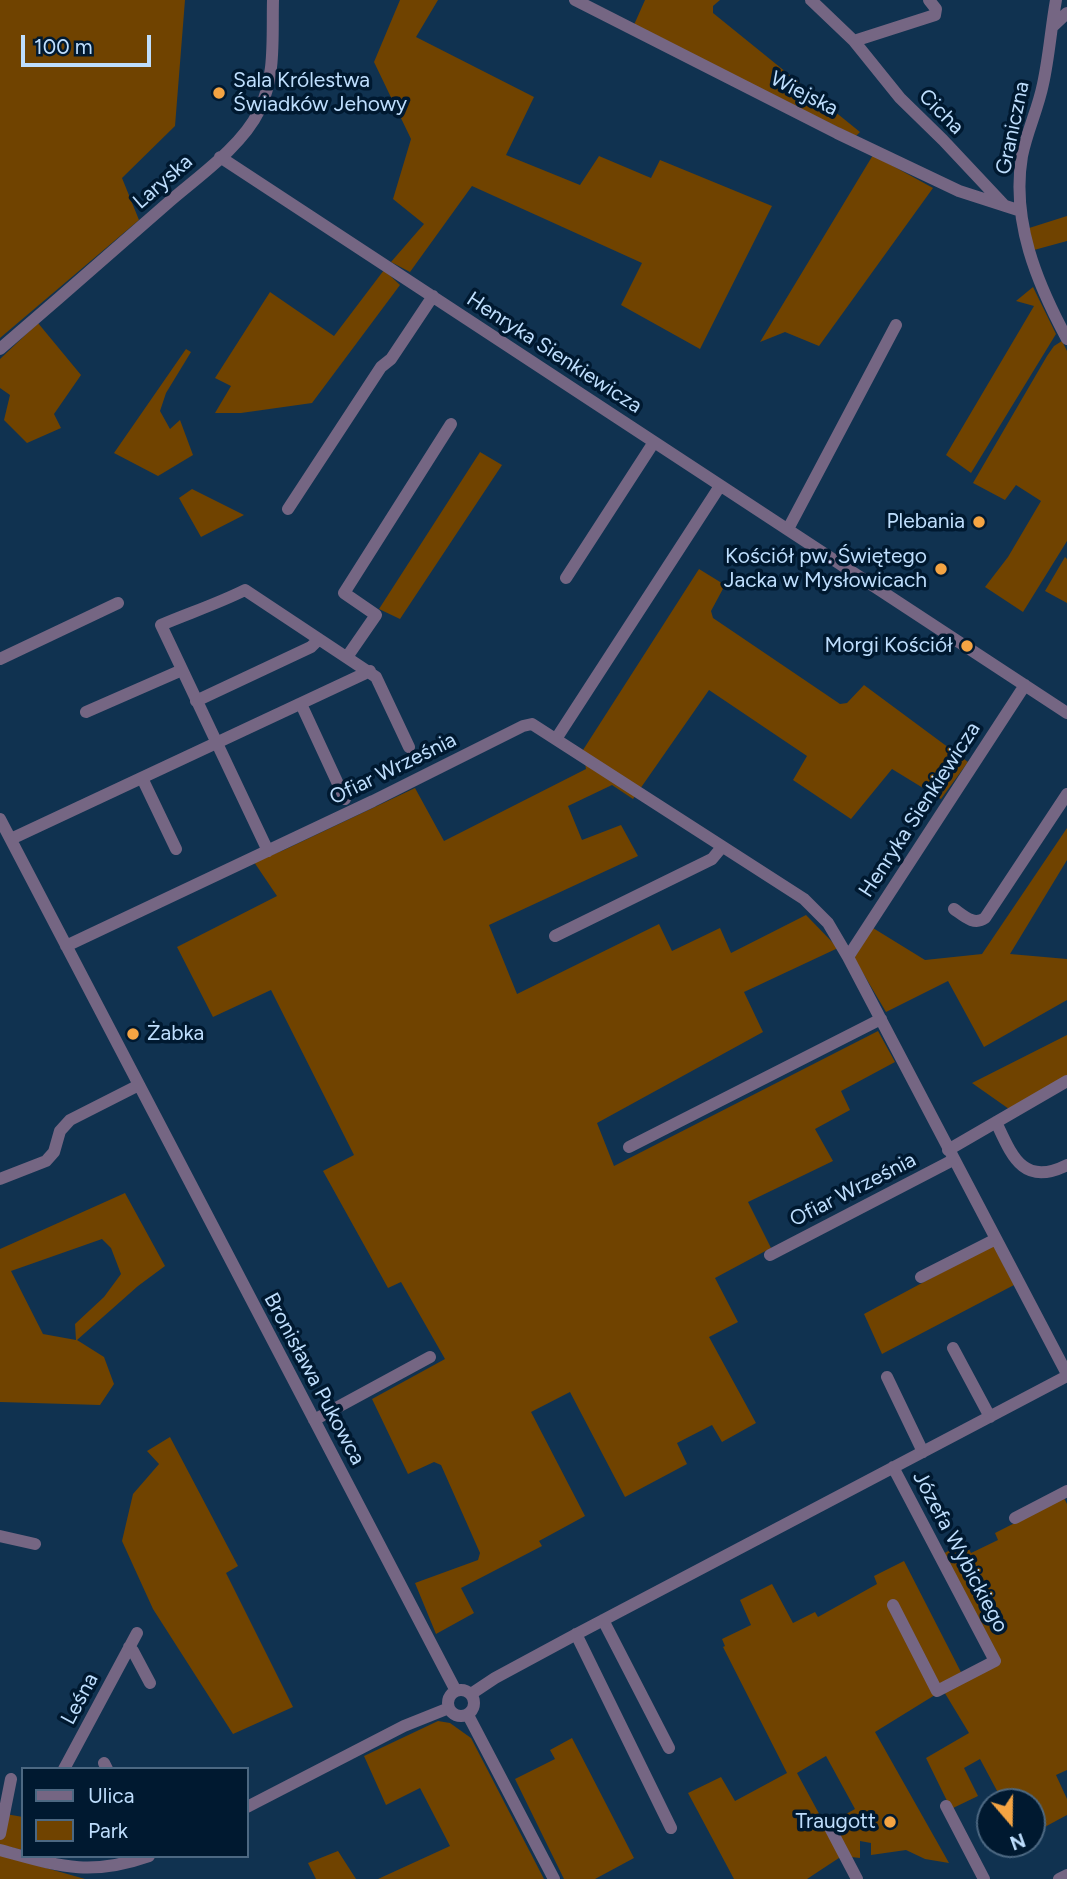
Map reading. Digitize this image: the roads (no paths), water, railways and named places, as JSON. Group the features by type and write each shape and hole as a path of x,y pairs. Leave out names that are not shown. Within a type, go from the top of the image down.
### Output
{"street":[{"name":"Laryska","path":"0,349 220,157 246,131 264,99 271,70 273,0"},
{"name":"Wiejska","path":"575,0 959,191 1021,211"},
{"name":"Cicha","path":"811,0 854,41 900,98 1005,207"},
{"path":"854,41 935,15 936,9 929,0"},
{"name":"Graniczna","path":"1056,0 1043,86 1022,158 1021,211 1022,224 1036,272 1067,339"},
{"path":"1052,27 1067,13"},
{"name":"Henryka Sienkiewicza","path":"220,157 1067,713"},
{"name":"Henryka Sienkiewicza","path":"288,509 381,367 391,359 433,296"},
{"path":"788,529 896,325"},
{"path":"348,657 376,615 344,593 451,424"},
{"name":"Henryka Sienkiewicza","path":"566,578 654,442"},
{"path":"556,739 720,485"},
{"path":"268,851 161,625 200,608 212,607 245,590 370,671 376,677 409,747"},
{"path":"0,659 118,603"},
{"path":"196,701 312,647 319,639"},
{"path":"86,712 182,670"},
{"path":"4,829 142,778 370,671"},
{"name":"Henryka Sienkiewicza","path":"848,957 1025,685"},
{"path":"300,704 345,799"},
{"name":"Ofiar Września","path":"66,946 523,726 533,724 804,899 828,923 1067,1375"},
{"path":"142,778 176,849"},
{"path":"954,909 974,922 985,918 1067,794"},
{"name":"Bronisława Pukowca","path":"4,829 456,1691"},
{"path":"555,936 712,859 722,847"},
{"path":"629,1147 881,1019"},
{"path":"951,1155 996,1122 1067,1082"},
{"path":"0,1179 46,1161 54,1152 60,1131 70,1120 139,1085"},
{"path":"996,1122 1010,1152 1029,1172 1041,1173 1067,1166"},
{"name":"Ofiar Września","path":"770,1255 951,1155"},
{"path":"921,1277 996,1239"},
{"path":"953,1348 990,1417"},
{"path":"314,1420 430,1357"},
{"name":"Józefa Wybickiego","path":"471,1694 576,1634 1067,1375"},
{"name":"Józefa Wybickiego","path":"887,1377 923,1452"},
{"name":"Józefa Wybickiego","path":"893,1467 995,1661 937,1691 893,1605"},
{"path":"1014,1518 1067,1491"},
{"path":"0,1536 36,1544"},
{"path":"603,1620 669,1748"},
{"name":"Leśna","path":"65,1767 137,1633"},
{"path":"576,1634 671,1828"},
{"path":"129,1647 150,1683"},
{"path":"456,1691 467,1691 471,1694 475,1705 468,1715 457,1716 449,1708 449,1698 456,1691"},
{"path":"248,1806 404,1726 449,1708"},
{"path":"468,1715 554,1879"},
{"path":"0,1834 11,1779"},
{"path":"946,1806 984,1879"},
{"path":"827,1822 857,1879"},
{"path":"0,1850 21,1852"},
{"path":"37,1858 58,1866 103,1869 142,1858"},
{"path":"1059,1879 1067,1875"}],"place":[{"name":"Sala Królestwa Świadków Jehowy","path":"219,93"},
{"name":"Plebania","path":"979,522"},
{"name":"Kościół pw. Świętego Jacka w Mysłowicach","path":"941,569"},
{"name":"Morgi Kościół","path":"967,646"},
{"name":"Żabka","path":"133,1034"},
{"name":"Traugott","path":"890,1822"}]}
